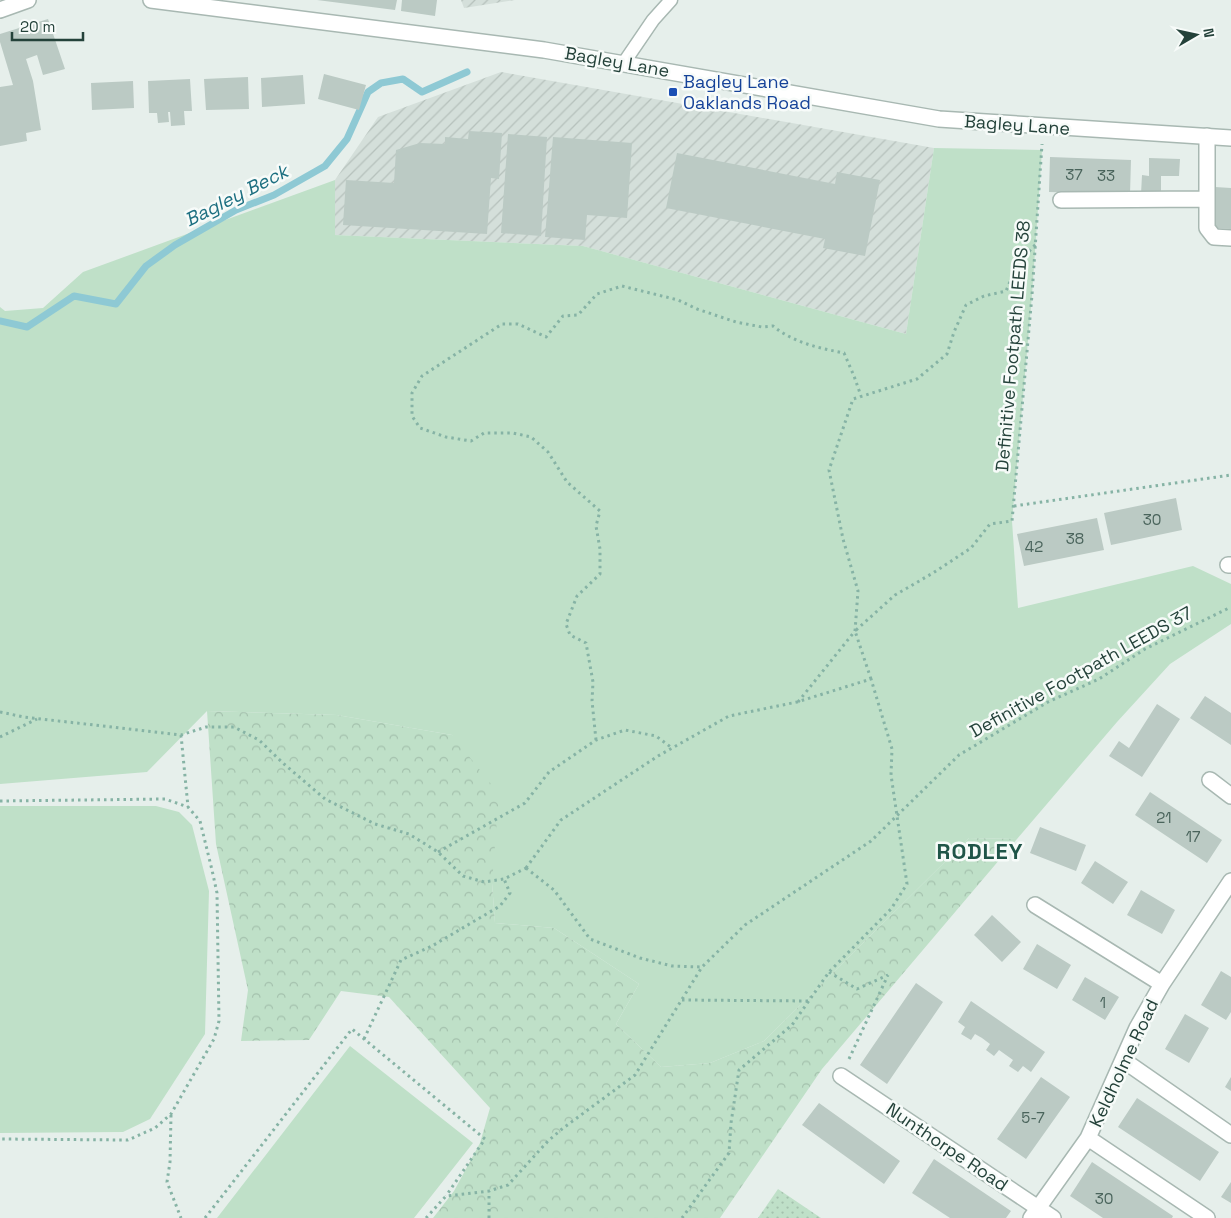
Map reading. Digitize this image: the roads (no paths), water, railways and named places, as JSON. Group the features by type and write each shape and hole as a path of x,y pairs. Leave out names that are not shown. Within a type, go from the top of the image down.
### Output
{"street":[{"path":"0,10 28,0"},
{"name":"Bagley Lane","path":"151,0 544,50 939,119 1231,138"},
{"path":"1207,136 1207,228 1214,238 1231,238"},
{"path":"1061,200 1206,199"},
{"path":"1210,780 1231,796"},
{"name":"Keldholme Road","path":"1035,1213 1088,1138 1137,1028 1162,984 1231,881"},
{"path":"1035,905 1162,984"},
{"path":"1123,1060 1231,1135"},
{"name":"Nunthorpe Road","path":"841,1076 1035,1213 1053,1218"},
{"path":"1088,1138 1207,1218"}],"lane":[{"path":"623,64 653,20 671,0"}],"waterway":[{"name":"Bagley Beck","path":"0,321 27,327 74,296 116,304 146,266 175,245 236,210 274,195 325,166 347,139 368,92 381,83 403,79 422,92 467,72"}],"place":[{"name":"Bagley Lane Oaklands Road","path":"673,92"}],"district":[{"name":"RODLEY","path":"980,851"}]}
